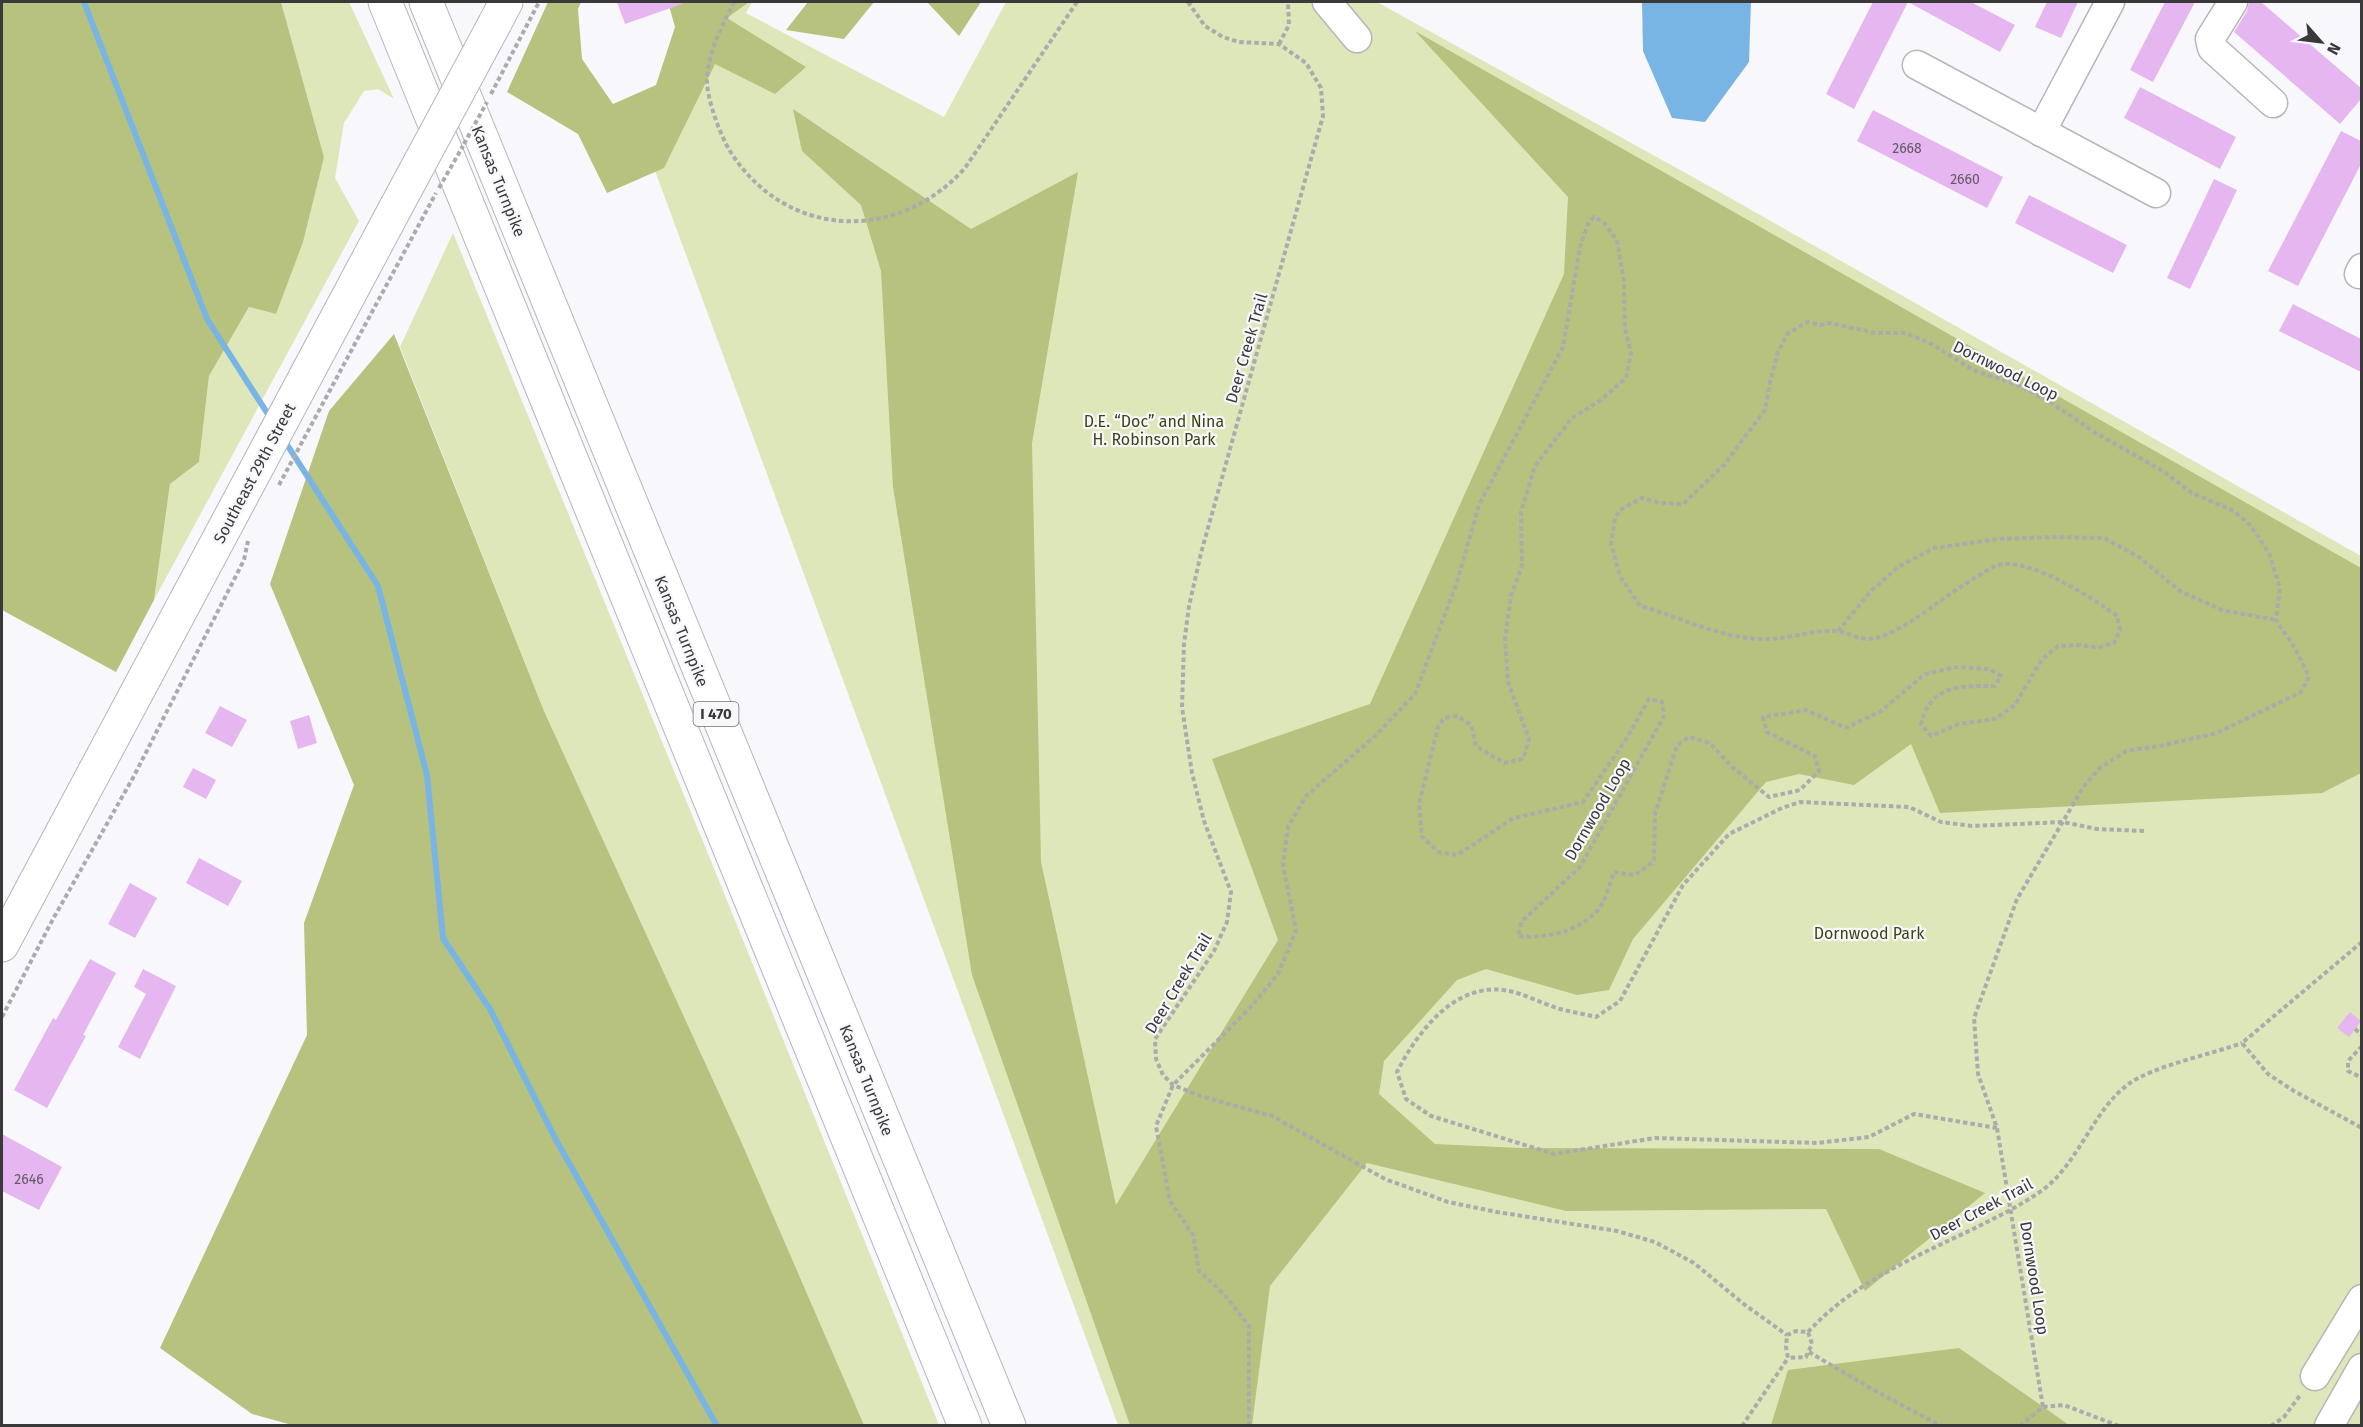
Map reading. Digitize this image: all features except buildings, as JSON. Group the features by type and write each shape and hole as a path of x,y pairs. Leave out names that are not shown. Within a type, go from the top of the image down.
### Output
{"main road":[{"name":"I 470","path":"385,2 965,1425"},
{"name":"Kansas Turnpike","path":"426,2 1009,1425"},
{"name":"Southeast 29th Street","path":"2,945 500,12"}],"street":[{"path":"1327,2 1357,38"},
{"path":"2041,132 2110,2"},
{"path":"2233,2 2210,39 2212,48 2273,103"},
{"path":"1917,65 2156,193"},
{"path":"2315,1376 2361,1299"},
{"path":"2329,1425 2361,1368"}],"path":[{"path":"277,489 539,2"},
{"path":"734,2 715,40 707,80 719,134 743,172 775,200 816,218 862,221 899,214 926,202 950,185 965,168 1077,2"},
{"path":"1188,2 1205,26 1223,37 1239,42 1279,44 1289,25 1288,2"},
{"name":"Deer Creek Trail","path":"1173,1085 1163,1075 1156,1059 1155,1040 1214,951 1227,922 1232,892 1204,821 1190,762 1182,707 1184,644 1189,606 1201,552 1323,116 1321,88 1306,63 1279,44"},
{"name":"Dornwood Loop","path":"1249,1425 1249,1326 1224,1294 1199,1270 1193,1235 1170,1201 1156,1126 1173,1085 1249,1009 1278,974 1296,930 1283,865 1288,827 1306,796 1374,737 1415,694 1457,582 1479,505 1563,347 1580,247 1588,224 1594,217 1604,223 1617,240 1624,282 1625,329 1631,353 1626,378 1601,400 1572,418 1535,466 1521,512 1521,565 1511,596 1505,639 1508,682 1528,739 1523,759 1504,763 1476,746 1471,725 1457,716 1444,717 1438,727 1419,804 1422,837 1439,852 1457,855 1514,818 1582,802 1627,738 1649,699 1662,702 1664,716 1580,867 1522,921 1518,936 1534,937 1566,932 1598,910 1614,872 1635,875 1654,861 1655,814 1677,745 1689,737 1710,743 1731,766 1769,797 1800,790 1819,771 1815,756 1767,732 1763,717 1806,710 1846,728 1881,711 1925,674 1957,667 1989,669 2001,676 1995,686 1967,686 1937,694 1925,708 1921,724 1931,736 1959,724 1995,719 2015,705 2042,659 2058,646 2080,645 2098,648 2114,643 2120,630 2117,615 2061,580 2014,564 1998,565 1935,604 1918,619 1882,636 1870,639 1838,631 1807,632 1761,640 1753,639 1698,627 1665,612 1640,606 1620,576 1611,543 1615,518 1620,510 1642,498 1659,503 1683,504 1724,465 1765,410 1778,352 1788,333 1808,322 1820,325 1829,323 1876,333 1904,333 1928,342 1973,370 2020,386 2163,471 2192,493 2234,511 2251,526 2269,553 2280,588 2276,620 2296,650 2309,677 2301,692 2217,733 2126,751 2100,768 2084,786 2017,899 1974,1018 1978,1074 1997,1128 2043,1407"},
{"path":"2,1017 53,919 134,776 244,561 248,541 254,531"},
{"path":"1838,631 1871,591 1898,567 1934,548 1998,539 2053,537 2104,538 2139,557 2180,591 2222,610 2276,620"},
{"path":"1997,1128 1914,1114 1869,1137 1817,1143 1655,1138 1554,1154 1431,1116 1406,1099 1396,1072 1411,1045 1430,1022 1468,993 1503,990 1560,1009 1596,1017 1620,1002 1683,885 1729,834 1782,808 1800,802 1909,807 1941,822 1972,826 2063,822 2097,829 2145,831"},
{"name":"Deer Creek Trail","path":"1808,1332 1826,1312 1884,1273 2012,1210 2045,1188 2070,1162 2110,1103 2130,1083 2158,1070 2242,1043 2361,942"},
{"path":"2355,1029 2361,1035"},
{"path":"2242,1043 2268,1074 2361,1128"},
{"path":"2361,1046 2348,1061 2348,1071 2361,1078"},
{"path":"1173,1085 1201,1096 1272,1116 1385,1179 1448,1202 1617,1231 1655,1242 1694,1263 1787,1335"},
{"path":"1787,1335 1796,1331 1808,1332 1812,1344 1806,1357 1788,1358"},
{"path":"1742,1425 1788,1358 1787,1335"},
{"path":"1809,1352 1870,1388 1941,1425"},
{"path":"2271,1425 2284,1417 2315,1376"},
{"path":"2020,1425 2043,1407 2064,1405 2119,1425"}],"green space":[{"path":"2,2 281,2 324,157 303,242 276,314 249,307 209,376 199,462 170,484 154,600 116,672 2,610"},
{"path":"281,2 349,2 394,99 378,89 364,91 344,123 335,178 359,221 154,600 170,484 199,462 209,376 249,307 276,314 324,157"},
{"path":"548,2 581,2 578,9 582,59 613,104 656,85 675,27 668,2 749,2 727,18 806,67 775,94 715,64 664,168 607,193 578,134 507,92"},
{"path":"720,2 752,2 746,13 944,117 1006,2 1377,2 1709,186 2361,556 2361,1425 1118,1425 647,149"},
{"path":"808,2 874,2 844,39 786,30"},
{"path":"927,2 981,2 959,36"},
{"path":"1415,31 2361,568 2361,773 2322,793 1940,813 1911,744 1854,785 1799,774 1766,782 1633,939 1609,990 1577,995 1486,969 1457,980 1384,1061 1379,1094 1435,1144 1520,1148 1879,1149 1985,1193 1865,1291 1826,1209 1566,1211 1367,1163 1270,1286 1252,1425 1130,1425 972,975 893,487 881,271 861,205 802,151 793,109 971,229 1078,172 1032,443 1041,862 1116,1205 1278,940 1212,759 1370,704 1564,274 1568,197"},
{"path":"453,233 711,861 939,1425 864,1425 740,1139 544,711 400,347"},
{"path":"394,334 544,711 740,1139 864,1425 292,1425 252,1414 160,1348 307,1035 304,923 354,785 270,584 329,411"},
{"path":"1959,1348 2069,1425 1771,1425 1788,1370"}],"water":[{"path":"1642,2 1751,2 1749,62 1705,122 1672,118 1643,51"}],"waterway":[{"path":"84,2 207,319 271,419"},
{"path":"284,440 378,586 427,775 443,938 491,1011 555,1138 717,1426"}],"park label":[{"name":"D.E. “Doc” and Nina H. Robinson Park","path":"1154,430"},
{"name":"Dornwood Park","path":"1869,933"}]}
